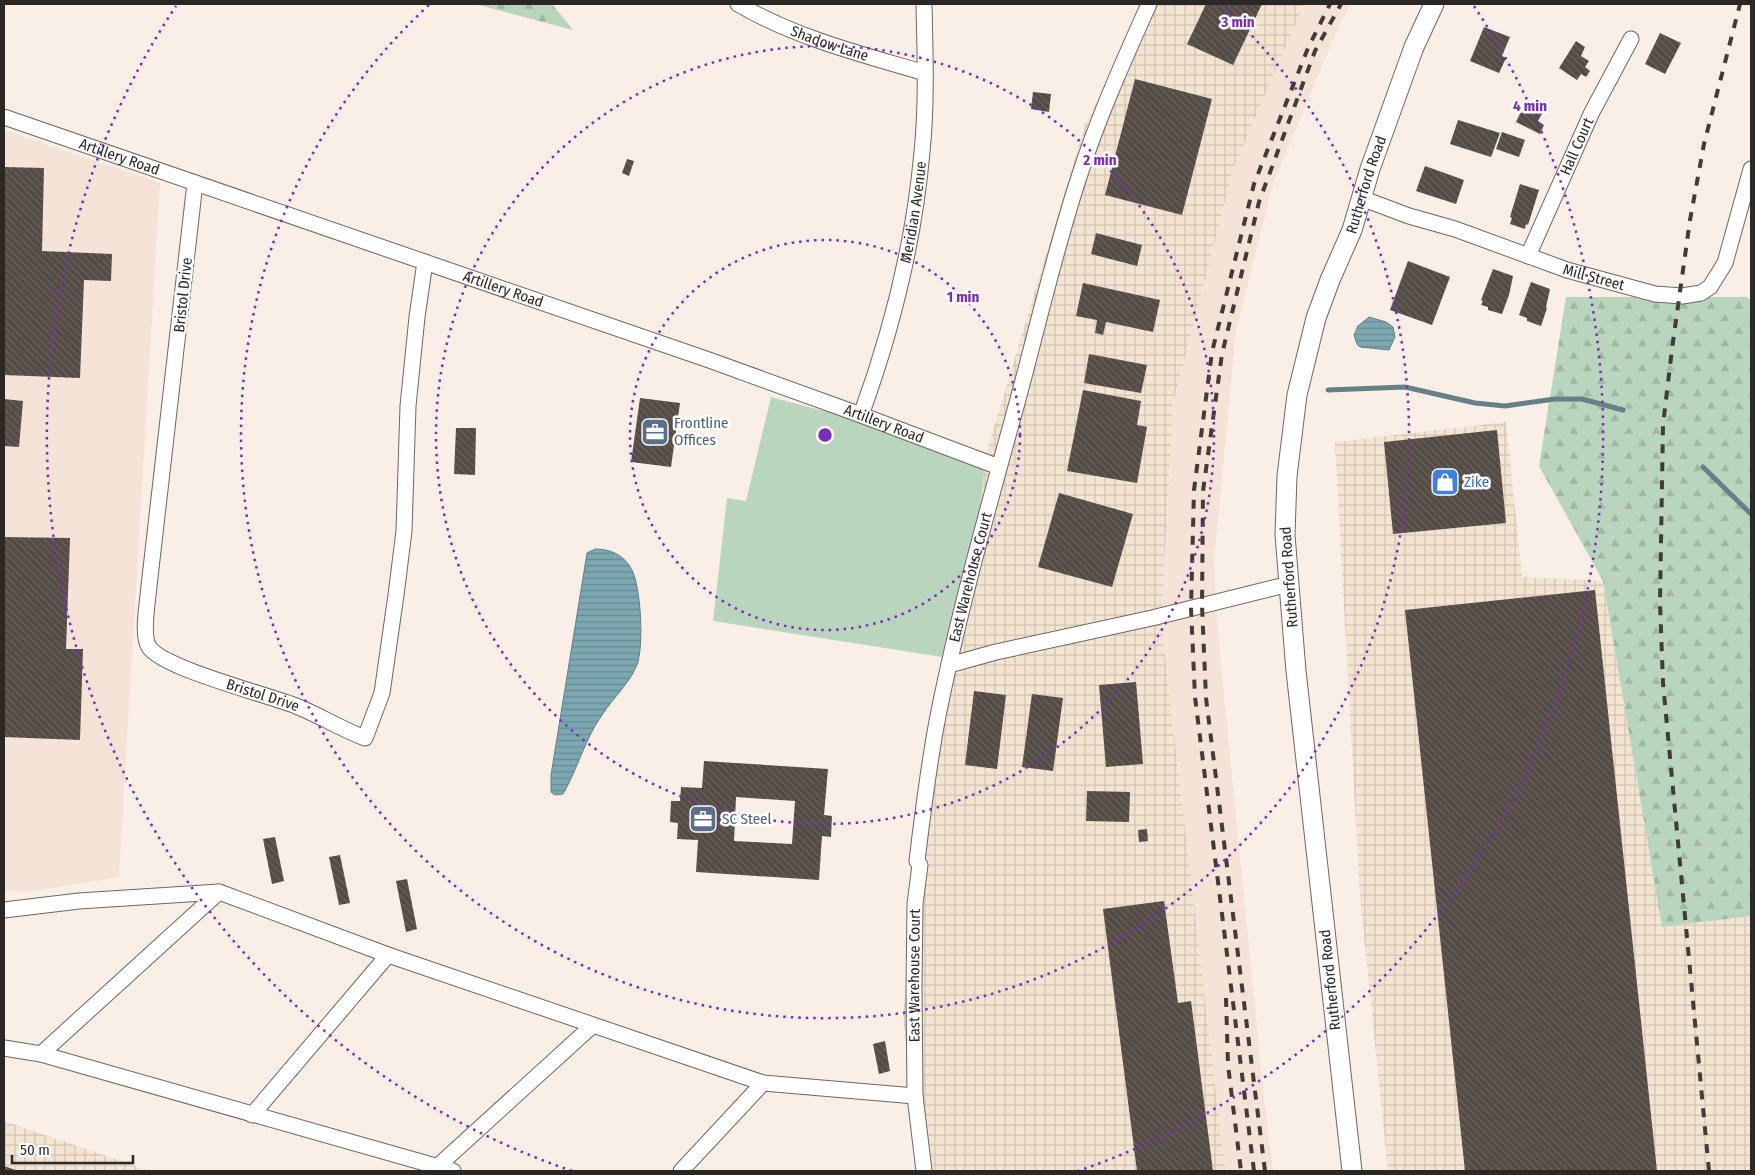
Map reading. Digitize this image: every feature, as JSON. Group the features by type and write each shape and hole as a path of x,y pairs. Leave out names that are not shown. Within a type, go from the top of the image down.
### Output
{"street":[{"name":"Shadow Lane","path":"738,4 787,29 822,42 925,73"},
{"name":"Meridian Avenue","path":"861,415 880,362 912,231 922,151 925,73 924,4"},
{"name":"East Warehouse Court","path":"924,1171 915,1096 915,904 920,866 917,861 923,809 949,665 963,604 1052,263 1079,176 1110,93 1149,4"},
{"name":"Rutherford Road","path":"1352,1171 1296,671 1285,535 1287,476 1297,395 1316,318 1352,230 1370,170 1414,48 1434,4"},
{"name":"Hall Court","path":"1528,256 1592,112 1631,39"},
{"name":"Artillery Road","path":"4,117 861,415 999,467"},
{"name":"Mill Street","path":"1362,198 1567,270 1655,294 1679,296 1701,293 1710,287 1725,263 1751,169"},
{"name":"Bristol Drive","path":"195,183 149,586 147,643 154,653 183,668 297,706 342,729 365,738 382,693 396,595 404,531 408,406 425,262"},
{"path":"949,665 996,652 1152,618 1289,584"},
{"path":"4,910 79,901 219,892 388,955 763,1083 915,1096"},
{"path":"41,1054 219,892"},
{"path":"252,1115 388,955"},
{"path":"438,1166 592,1026"},
{"path":"4,1048 41,1054 453,1171"},
{"path":"681,1171 763,1083"}],"shaded area":[{"path":"1146,4 1304,4 1233,170 1173,404 1161,622 1225,1171 920,1171 912,1113 903,1013 933,762 942,657 980,512 986,454 1085,125"},
{"path":"1304,4 1351,4 1339,25 1273,184 1236,331 1214,561 1218,634 1264,1099 1273,1171 1225,1171 1161,622 1173,404 1233,170"},
{"path":"4,130 160,183 119,877 25,892 4,890"},
{"path":"1506,422 1522,577 1603,581 1662,927 1751,916 1751,1171 1388,1171 1360,897 1335,442"},
{"path":"4,1121 150,1171 4,1171"}],"green space":[{"path":"475,4 552,4 573,30"},
{"path":"1566,297 1747,297 1751,301 1751,916 1662,927 1603,581 1539,466"},
{"path":"771,397 986,454 980,512 942,657 713,621 727,498 746,501"}],"water":[{"path":"1369,317 1386,322 1393,327 1395,337 1389,350 1360,347 1357,344 1354,335 1358,326"},
{"path":"595,549 606,550 616,554 625,560 632,570 638,590 641,617 639,656 637,665 630,678 596,724 563,794 555,795 551,792 551,775 587,553"}],"building":[{"path":"1206,4 1262,4 1233,65 1187,44"},
{"path":"1484,27 1510,37 1502,56 1506,58 1499,73 1470,61"},
{"path":"1660,33 1681,43 1665,74 1645,64"},
{"path":"1576,41 1585,47 1581,56 1589,61 1585,67 1590,71 1586,77 1581,74 1577,80 1559,68"},
{"path":"1135,79 1212,99 1182,215 1105,195"},
{"path":"1033,92 1051,94 1049,112 1031,109"},
{"path":"1526,101 1544,110 1538,121 1544,125 1540,134 1516,122"},
{"path":"1458,120 1500,133 1491,157 1450,144"},
{"path":"1502,132 1525,140 1519,157 1496,149"},
{"path":"627,159 634,161 629,176 622,173"},
{"path":"1425,166 1464,180 1456,204 1416,191"},
{"path":"4,167 44,168 42,251 112,254 111,281 84,280 80,378 4,375"},
{"path":"1520,184 1539,190 1525,229 1510,224 1512,218 1510,217"},
{"path":"1096,233 1142,245 1137,266 1091,254"},
{"path":"1408,261 1450,277 1432,325 1390,310"},
{"path":"1493,269 1513,276 1502,314 1488,310 1488,307 1481,305 1483,301 1481,300"},
{"path":"1531,282 1550,289 1547,308 1541,326 1527,321 1527,318 1519,315"},
{"path":"1083,283 1160,300 1153,332 1106,322 1103,335 1095,333 1097,320 1076,316"},
{"path":"1089,354 1147,365 1141,393 1084,383"},
{"path":"1083,390 1141,401 1137,425 1147,427 1137,483 1067,471"},
{"name":"Frontline Offices","path":"640,398 680,403 671,467 631,462"},
{"path":"4,399 23,401 19,447 4,446"},
{"path":"456,428 476,428 475,475 454,474"},
{"name":"Zike","path":"1497,430 1506,523 1393,534 1384,442"},
{"path":"1059,493 1133,514 1112,587 1038,567"},
{"path":"4,537 70,538 66,649 83,649 80,740 4,737"},
{"path":"1595,590 1657,1171 1465,1171 1405,610"},
{"path":"1136,682 1143,764 1106,767 1099,685"},
{"path":"974,691 1006,695 997,769 965,765"},
{"path":"1032,694 1063,698 1053,771 1022,767"},
{"name":"SC Steel","path":"704,761 828,769 824,815 832,816 831,837 822,836 819,880 696,872 698,840 677,839 678,823 670,822 671,801 680,801 681,787 702,788","holes":["736,797 795,801 792,844 734,841"]},
{"path":"1087,791 1130,792 1129,822 1086,821"},
{"path":"1147,829 1148,841 1139,842 1138,830"},
{"path":"275,837 284,881 272,884 263,839"},
{"path":"340,855 350,903 339,905 329,857"},
{"path":"407,879 417,929 406,932 396,881"},
{"path":"1164,901 1178,1003 1191,1001 1213,1171 1137,1171 1103,909"},
{"path":"885,1041 890,1071 879,1074 873,1044"},
{"path":"4,1166 18,1171 4,1171"}],"waterway":[{"path":"1328,390 1405,387 1475,403 1505,406 1555,399 1582,399 1623,410"},
{"path":"1703,467 1751,514"}],"railway":[{"path":"1254,1171 1195,697 1191,608 1194,490 1212,352 1254,184 1308,48 1330,4"},
{"path":"1265,1171 1206,698 1202,606 1203,491 1222,354 1259,202 1315,51 1341,4"},
{"path":"1709,1171 1663,683 1660,602 1663,425 1690,220 1704,144 1740,4"},
{"path":"1226,998 1228,1065 1241,1171"}],"place":[{"name":"Frontline Offices","path":"655,432"},
{"name":"Zike","path":"1445,482"},
{"name":"SC Steel","path":"703,819"}]}
